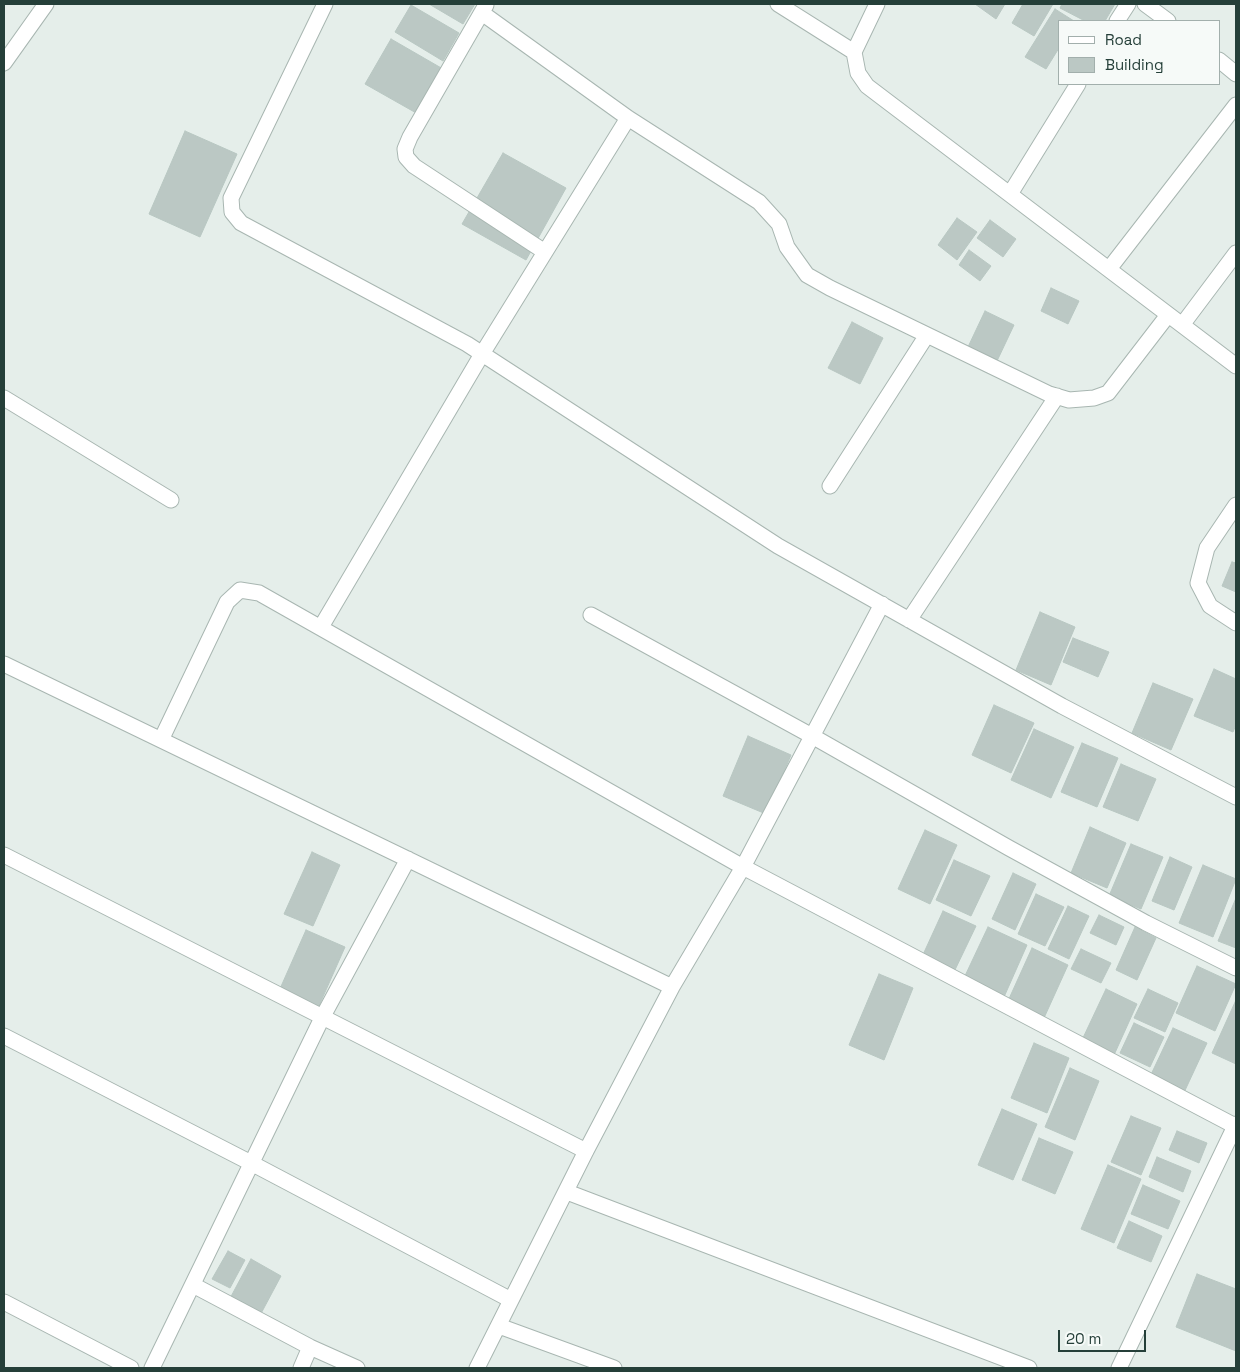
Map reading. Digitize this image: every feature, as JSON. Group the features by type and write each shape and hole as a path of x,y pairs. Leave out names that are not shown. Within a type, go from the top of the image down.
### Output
{"street":[{"path":"4,63 46,4"},
{"path":"326,4 231,198 232,212 240,223 482,354 778,546 1062,706 1236,797"},
{"path":"778,4 854,52"},
{"path":"877,4 854,52 858,73 867,86 1236,366"},
{"path":"1118,20 1128,4"},
{"path":"1145,4 1167,20"},
{"path":"545,252 414,166 406,157 406,149 410,138 484,8 628,118 758,202 779,224 787,246 807,275 927,335 1057,396 1069,400 1094,398 1108,393 1120,380 1168,315"},
{"path":"1220,61 1236,74"},
{"path":"1010,194 1077,85"},
{"path":"1109,269 1236,105"},
{"path":"321,627 482,354 628,118"},
{"path":"1182,325 1236,253"},
{"path":"830,486 927,335"},
{"path":"909,620 1057,396"},
{"path":"4,398 170,500"},
{"path":"1236,504 1207,548 1198,583 1210,606 1236,624"},
{"path":"161,740 227,602 240,590 259,593 743,867 1236,1125 1119,1368"},
{"path":"477,1368 586,1151 672,987 743,867 882,604"},
{"path":"591,615 812,736 1017,853 1146,923 1236,968"},
{"path":"4,664 672,987"},
{"path":"4,855 586,1151"},
{"path":"152,1368 253,1164 322,1018 408,859"},
{"path":"4,1036 253,1164 510,1300"},
{"path":"567,1192 1029,1368"},
{"path":"193,1285 310,1347 357,1368"},
{"path":"4,1302 131,1368"},
{"path":"498,1326 614,1368"},
{"path":"301,1368 310,1347"}],"building":[{"path":"429,4 475,4 463,24"},
{"path":"975,4 1005,4 996,19"},
{"path":"1023,4 1053,4 1034,36 1012,23"},
{"path":"1062,4 1115,4 1106,20 1083,20 1060,8"},
{"path":"411,5 459,33 443,61 395,32"},
{"path":"1055,9 1072,20 1058,20 1058,50 1046,69 1025,57"},
{"path":"391,39 443,69 418,114 365,84"},
{"path":"185,131 237,154 200,237 149,214"},
{"path":"503,153 566,188 526,260 462,224"},
{"path":"957,218 977,232 957,260 938,245"},
{"path":"990,220 1016,239 1003,257 977,238"},
{"path":"969,250 991,266 980,281 959,265"},
{"path":"1051,288 1079,301 1068,324 1041,311"},
{"path":"985,311 1014,325 997,361 968,347"},
{"path":"852,322 883,338 860,384 828,368"},
{"path":"1232,562 1236,563 1236,592 1222,586"},
{"path":"1040,612 1075,627 1051,685 1016,670"},
{"path":"1073,638 1109,652 1098,677 1063,662"},
{"path":"1214,669 1236,679 1236,725 1233,732 1194,716"},
{"path":"1153,683 1193,699 1171,750 1132,733"},
{"path":"994,705 1034,723 1011,773 972,755"},
{"path":"1034,729 1074,747 1051,798 1011,780"},
{"path":"748,736 791,755 766,814 723,796"},
{"path":"1082,743 1118,758 1097,807 1061,792"},
{"path":"1121,764 1156,779 1138,821 1103,807"},
{"path":"1090,827 1126,843 1107,888 1071,873"},
{"path":"925,830 957,845 930,904 898,889"},
{"path":"1131,844 1163,857 1141,909 1109,896"},
{"path":"312,852 340,865 313,926 284,914"},
{"path":"1170,857 1192,867 1174,910 1152,901"},
{"path":"954,860 990,876 971,916 936,900"},
{"path":"1203,865 1236,879 1213,937 1179,923"},
{"path":"1013,873 1036,884 1015,930 992,919"},
{"path":"1036,894 1064,907 1045,946 1018,934"},
{"path":"1236,898 1236,948 1218,941"},
{"path":"1068,906 1089,916 1069,959 1048,949"},
{"path":"943,911 976,926 953,974 921,959"},
{"path":"1099,915 1124,927 1116,945 1090,933"},
{"path":"988,927 1027,945 1004,997 964,978"},
{"path":"1135,927 1156,938 1137,980 1116,970"},
{"path":"306,930 345,947 318,1008 279,991"},
{"path":"1032,948 1068,965 1044,1018 1008,1001"},
{"path":"1081,949 1111,963 1101,983 1071,969"},
{"path":"1197,966 1236,984 1215,1031 1176,1013"},
{"path":"879,974 913,988 884,1060 849,1045"},
{"path":"1106,989 1137,1004 1114,1055 1082,1040"},
{"path":"1148,989 1178,1003 1165,1032 1134,1018"},
{"path":"1236,1000 1236,1064 1212,1053"},
{"path":"1134,1023 1164,1037 1150,1067 1120,1053"},
{"path":"1173,1028 1207,1043 1181,1099 1147,1083"},
{"path":"1034,1043 1069,1058 1047,1113 1011,1098"},
{"path":"1070,1068 1099,1081 1075,1140 1045,1127"},
{"path":"1002,1109 1037,1124 1013,1180 978,1165"},
{"path":"1131,1116 1161,1128 1141,1175 1111,1162"},
{"path":"1177,1131 1207,1143 1199,1163 1169,1150"},
{"path":"1039,1138 1073,1152 1055,1194 1022,1180"},
{"path":"1157,1157 1191,1171 1183,1192 1149,1177"},
{"path":"1108,1165 1141,1179 1114,1243 1081,1229"},
{"path":"1143,1185 1180,1201 1168,1229 1131,1214"},
{"path":"1129,1221 1162,1236 1151,1262 1117,1248"},
{"path":"228,1251 245,1260 230,1288 212,1279"},
{"path":"251,1259 281,1276 257,1321 227,1304"},
{"path":"1197,1274 1236,1289 1236,1351 1176,1327"}]}
